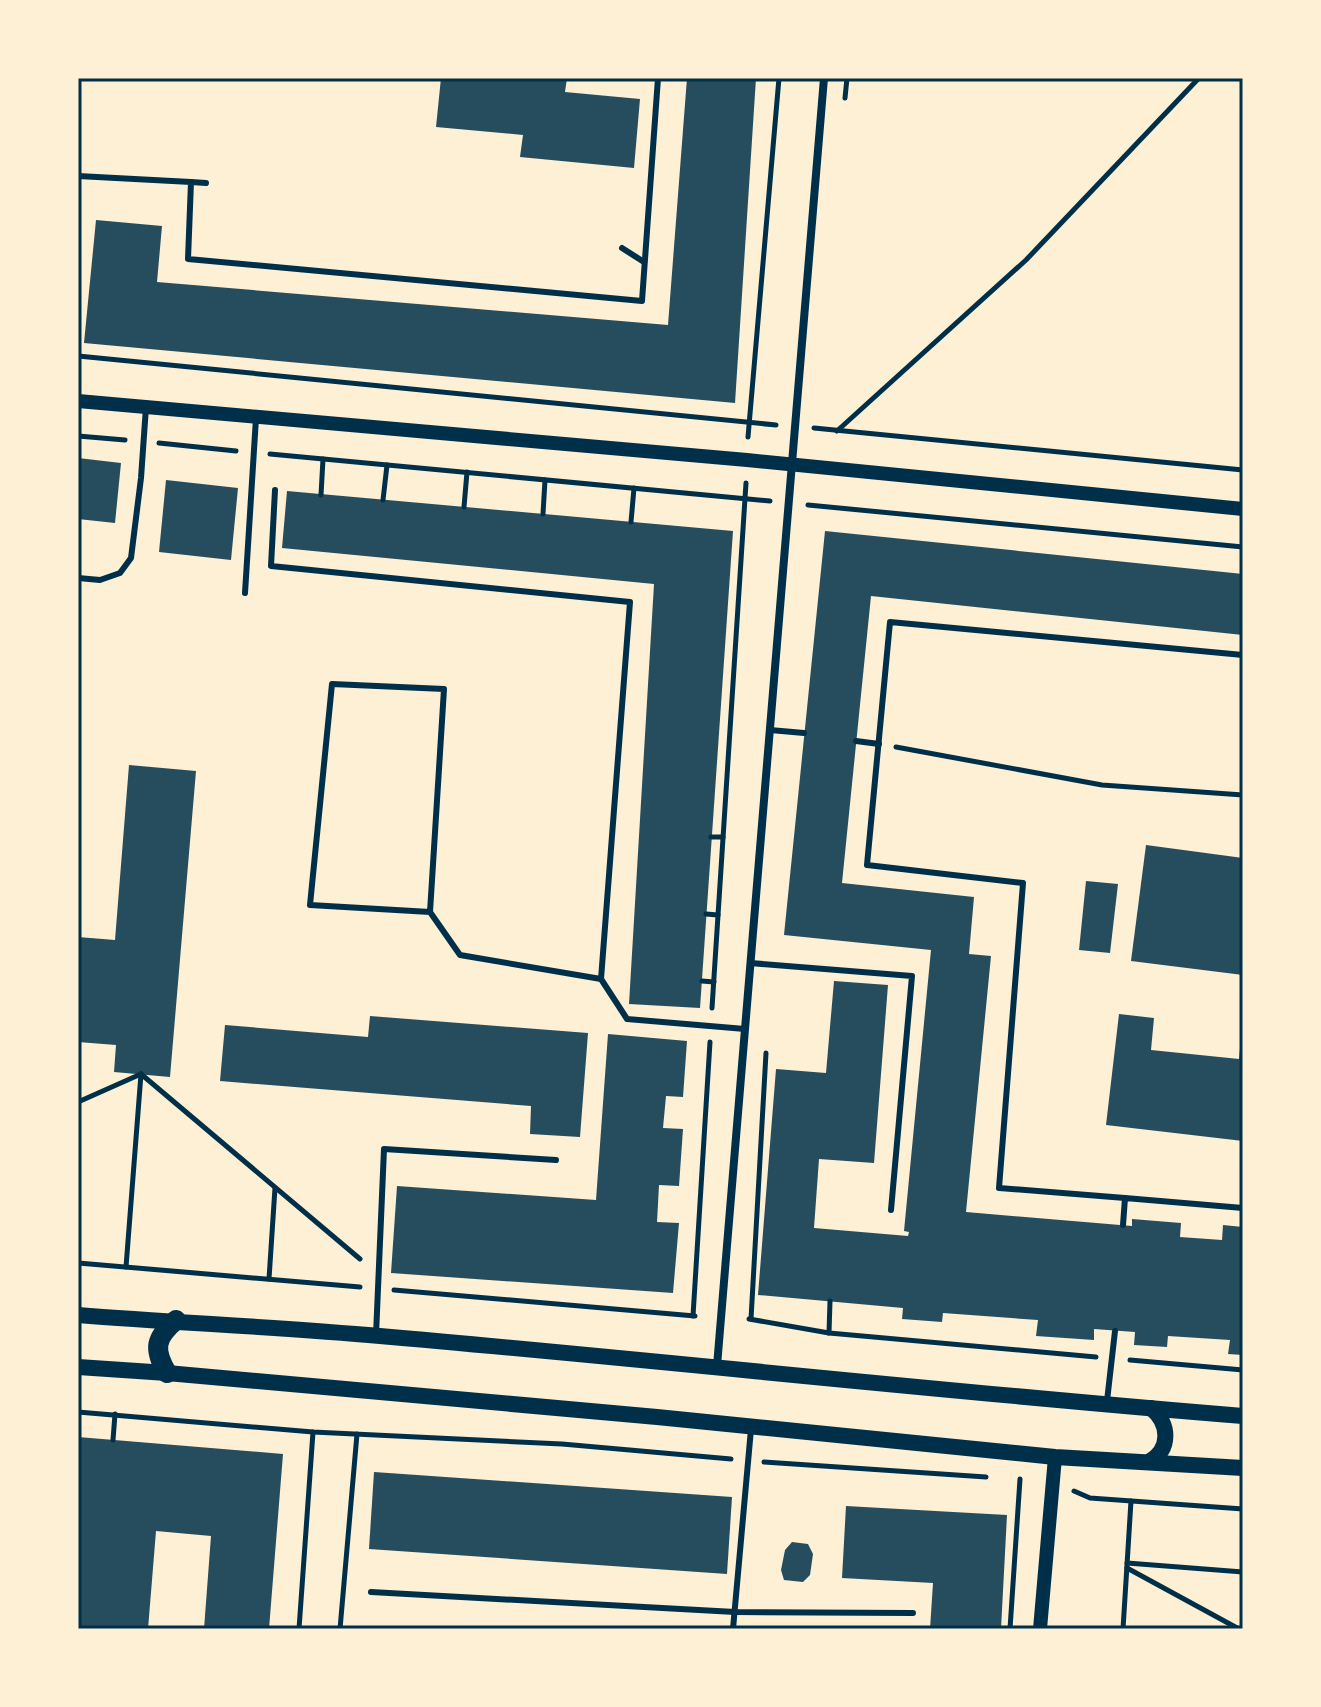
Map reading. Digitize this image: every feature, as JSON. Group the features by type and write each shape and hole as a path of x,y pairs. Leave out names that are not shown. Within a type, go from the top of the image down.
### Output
{"main road":[{"path":"78,1315 376,1335 1243,1416"},
{"path":"167,1373 160,1362 158,1347 162,1332 176,1320"},
{"path":"78,1367 657,1417 1055,1457 1243,1468"},
{"path":"1149,1462 1159,1456 1165,1436 1160,1416 1151,1408"}],"street":[{"path":"717,1366 824,78"},
{"path":"78,401 792,464 1243,509"},
{"path":"1040,1629 1055,1457"}],"lane":[{"path":"191,182 188,259 642,301 658,78"},
{"path":"78,176 206,183"},
{"path":"622,248 644,262"},
{"path":"78,578 100,580 120,573 131,558 146,407"},
{"path":"245,593 256,418"},
{"path":"275,490 271,566 630,602 601,979 627,1019 745,1029"},
{"path":"1243,655 890,622 867,865 1023,883 999,1188 1243,1208"},
{"path":"430,912 310,905 332,684 444,689 430,912 460,955 601,979"},
{"path":"770,730 804,733"},
{"path":"856,741 879,744"},
{"path":"750,963 912,976 891,1210"},
{"path":"376,1335 384,1149 556,1160"},
{"path":"1123,1225 1125,1198"},
{"path":"1107,1405 1115,1331"},
{"path":"733,1629 751,1427"},
{"path":"371,1592 735,1612 913,1613"}],"path":[{"path":"693,1316 749,423 779,78"},
{"path":"837,431 1026,260 1199,78"},
{"path":"78,356 749,423"},
{"path":"816,429 1243,470"},
{"path":"78,436 1243,547"},
{"path":"321,495 323,459"},
{"path":"383,500 387,465"},
{"path":"464,507 467,472"},
{"path":"543,514 545,480"},
{"path":"631,522 634,488"},
{"path":"730,564 740,565"},
{"path":"723,670 734,670"},
{"path":"879,744 1102,785 1243,795"},
{"path":"716,761 728,761"},
{"path":"711,837 723,837"},
{"path":"706,914 718,915"},
{"path":"702,981 714,982"},
{"path":"141,1074 379,1275 403,1290"},
{"path":"78,1102 141,1074"},
{"path":"126,1267 141,1074"},
{"path":"269,1279 275,1187"},
{"path":"78,1263 751,1319 829,1333 1243,1370"},
{"path":"829,1333 830,1301"},
{"path":"78,1412 313,1432 562,1444 748,1461 989,1477"},
{"path":"113,1440 115,1414"},
{"path":"299,1629 313,1432"},
{"path":"340,1629 357,1434"},
{"path":"1010,1629 1020,1479 1053,1481 1090,1498 1243,1509"},
{"path":"1123,1629 1131,1501"},
{"path":"1127,1566 1243,1572"},
{"path":"1127,1566 1239,1629"}],"building":[{"path":"441,78 567,78 565,92 640,99 634,168 520,157 523,135 436,127"},
{"path":"687,78 756,78 735,403 84,343 96,220 162,226 157,282 668,325"},
{"path":"78,458 121,463 115,523 78,519"},
{"path":"166,480 238,488 231,560 159,552"},
{"path":"287,491 733,531 700,1008 629,1004 654,584 282,548"},
{"path":"825,531 1243,574 1243,635 871,596 842,883 974,897 969,954 991,956 966,1212 1132,1226 1132,1219 1181,1223 1180,1237 1222,1240 1223,1225 1243,1227 1243,1355 1228,1354 1230,1340 1168,1336 1167,1347 1134,1345 1135,1332 1094,1329 1094,1340 1036,1336 1038,1320 943,1313 942,1322 902,1319 903,1308 758,1295 776,1069 826,1073 834,981 888,985 874,1163 819,1159 814,1228 908,1236 909,1232 904,1231 931,950 784,935"},
{"path":"129,765 196,771 170,1077 114,1072 116,1045 78,1042 78,937 115,940"},
{"path":"1146,845 1243,858 1243,975 1131,961"},
{"path":"1086,881 1118,884 1110,953 1079,950"},
{"path":"1119,1014 1154,1018 1151,1050 1239,1059 1243,1038 1243,1141 1106,1125"},
{"path":"370,1016 588,1033 580,1137 530,1134 531,1106 220,1081 225,1025 368,1037"},
{"path":"608,1034 687,1041 683,1097 666,1096 663,1128 683,1129 679,1186 659,1185 657,1222 679,1223 673,1293 391,1273 397,1186 596,1200"},
{"path":"78,1437 283,1454 269,1629 204,1629 211,1536 156,1531 148,1629 78,1629"},
{"path":"374,1472 732,1497 727,1574 369,1549"},
{"path":"846,1506 1007,1515 1001,1629 930,1629 933,1583 842,1578"},
{"path":"792,1542 808,1544 813,1554 810,1575 803,1582 784,1580 781,1570 785,1550"}]}
